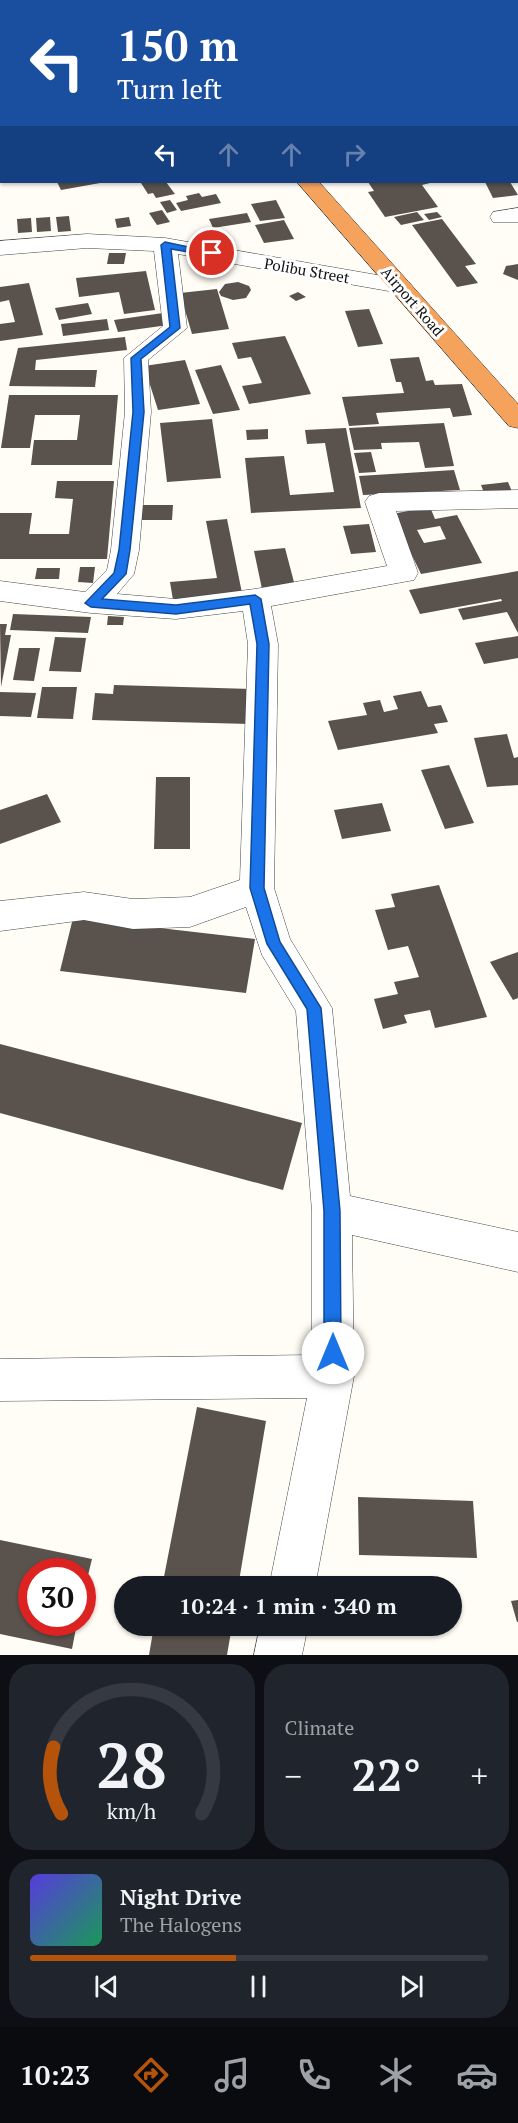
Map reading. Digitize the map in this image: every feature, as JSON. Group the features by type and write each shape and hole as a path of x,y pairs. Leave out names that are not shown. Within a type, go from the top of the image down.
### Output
{"highway":[{"name":"Airport Road","path":"309,183 518,420"}],"street":[{"name":"Polibu Street","path":"0,248 87,241 165,245 400,286"},
{"path":"91,603 120,574 138,412 136,358 175,328 165,245"},
{"path":"0,591 91,603 176,609 255,599 404,573 379,502 518,499"},
{"path":"255,599 263,644 257,888 274,944 314,1008 332,1211 333,1376 294,1576"},
{"path":"0,916 84,906 133,914 190,912 257,888"},
{"path":"332,1211 518,1252"},
{"path":"0,1380 333,1376"},
{"path":"278,1655 282,1636"}],"building":[{"path":"58,183 100,183 61,190"},
{"path":"141,183 167,183 175,194 156,198 153,193 148,194"},
{"path":"369,183 430,183 422,185 438,207 385,217 368,192 374,191"},
{"path":"486,183 511,183 518,195 493,198"},
{"path":"199,193 202,197 216,194 221,203 181,211 176,203 188,200 186,196"},
{"path":"170,200 177,210 167,213 160,202"},
{"path":"276,200 285,218 260,221 251,204"},
{"path":"162,210 170,222 157,225 149,213"},
{"path":"417,212 424,220 401,225 394,217"},
{"path":"437,212 442,217 429,220 424,214"},
{"path":"247,213 251,222 213,228 209,219"},
{"path":"69,216 71,231 58,232 56,217"},
{"path":"50,217 51,231 37,232 36,218"},
{"path":"129,217 131,226 117,228 115,219"},
{"path":"31,218 32,232 18,233 17,219"},
{"path":"442,219 476,264 465,266 478,283 457,287 412,225"},
{"path":"284,220 294,239 264,243 255,225"},
{"path":"109,253 126,253 124,264 107,264"},
{"path":"518,264 518,280 503,274 506,266"},
{"path":"146,271 155,310 124,314 119,292 79,297 76,278"},
{"path":"238,282 249,286 251,290 246,298 233,300 221,296 219,292 225,284"},
{"path":"29,283 43,335 0,341 0,324 15,322 9,300 0,302 0,287"},
{"path":"217,289 229,329 192,334 180,293"},
{"path":"298,292 306,297 296,301 289,296"},
{"path":"88,303 92,314 59,320 55,308"},
{"path":"369,309 383,344 358,347 345,311"},
{"path":"163,313 168,325 118,332 114,320"},
{"path":"107,319 109,330 63,336 61,324"},
{"path":"285,336 311,394 249,404 242,386 262,383 251,357 238,359 232,343"},
{"path":"125,337 127,350 36,360 35,370 97,370 95,387 9,386 18,348"},
{"path":"419,357 426,381 433,380 435,385 462,384 472,415 453,417 450,408 376,413 379,424 349,426 342,397 404,393 401,382 396,382 390,359"},
{"path":"185,360 200,404 158,410 144,366"},
{"path":"221,365 240,410 213,414 195,370"},
{"path":"9,395 118,395 112,465 31,465 34,440 77,440 80,415 35,415 30,448 1,448"},
{"path":"212,419 221,478 167,482 160,423"},
{"path":"444,423 454,466 425,468 419,442 381,443 382,449 354,450 349,428"},
{"path":"346,428 361,508 251,513 245,458 284,456 290,495 334,492 325,443 307,444 305,430"},
{"path":"268,429 268,439 247,440 246,430"},
{"path":"371,452 376,472 359,473 354,453"},
{"path":"454,470 460,490 363,495 359,476"},
{"path":"57,481 114,481 107,559 0,559 0,513 32,513 29,534 69,534 73,499 55,498"},
{"path":"508,482 513,494 486,498 481,485"},
{"path":"142,505 173,505 172,520 141,520"},
{"path":"430,507 435,519 457,515 482,563 421,574 392,514","holes":["440,526 446,539 424,543 417,530"]},
{"path":"227,519 242,593 173,600 170,582 217,578 206,521"},
{"path":"369,524 376,552 351,554 343,526"},
{"path":"285,548 295,586 262,589 254,551"},
{"path":"80,567 95,567 93,583 78,582"},
{"path":"37,568 60,568 59,579 35,579"},
{"path":"518,571 518,633 507,612 463,620 458,609 502,601 501,599 420,614 409,590"},
{"path":"13,614 91,617 88,633 10,630"},
{"path":"108,616 124,617 123,625 107,625"},
{"path":"0,624 7,624 5,635 11,635 1,687"},
{"path":"518,636 518,658 484,664 475,643"},
{"path":"55,637 86,638 81,672 49,671"},
{"path":"19,648 40,648 34,681 13,680"},
{"path":"114,685 252,689 251,724 92,720 95,693 113,694"},
{"path":"42,687 77,687 73,719 37,718"},
{"path":"421,691 428,707 441,705 448,722 434,724 438,733 338,750 328,721 367,715 363,703 380,700 384,712 398,709 393,696"},
{"path":"0,692 36,693 31,717 0,716"},
{"path":"507,734 514,758 518,757 518,785 487,787 474,738"},
{"path":"449,765 474,823 445,829 421,770"},
{"path":"156,777 190,777 190,849 154,849"},
{"path":"47,794 61,822 0,844 0,810"},
{"path":"382,803 391,831 342,839 334,810"},
{"path":"439,885 487,1017 435,1028 430,1010 404,1015 407,1023 383,1029 374,999 398,994 394,982 419,977 408,946 388,950 375,910 395,907 391,894"},
{"path":"73,918 255,939 246,993 60,971"},
{"path":"518,952 518,998 513,1000 490,962"},
{"path":"0,1044 302,1123 283,1190 0,1113"},
{"path":"197,1407 266,1421 240,1576 164,1576"},
{"path":"358,1497 473,1501 477,1558 359,1555"},
{"path":"0,1540 87,1558 18,1558 18,1636 74,1636 72,1649 0,1634"},
{"path":"518,1600 518,1622 517,1622 511,1601"},
{"path":"152,1636 230,1636 227,1655 149,1655"}],"route":[{"path":"212,253 165,245 175,328 136,358 138,412 132,487 120,574 91,603 176,609 255,599 263,644 257,888 274,944 314,1008 332,1211 333,1353"}]}
